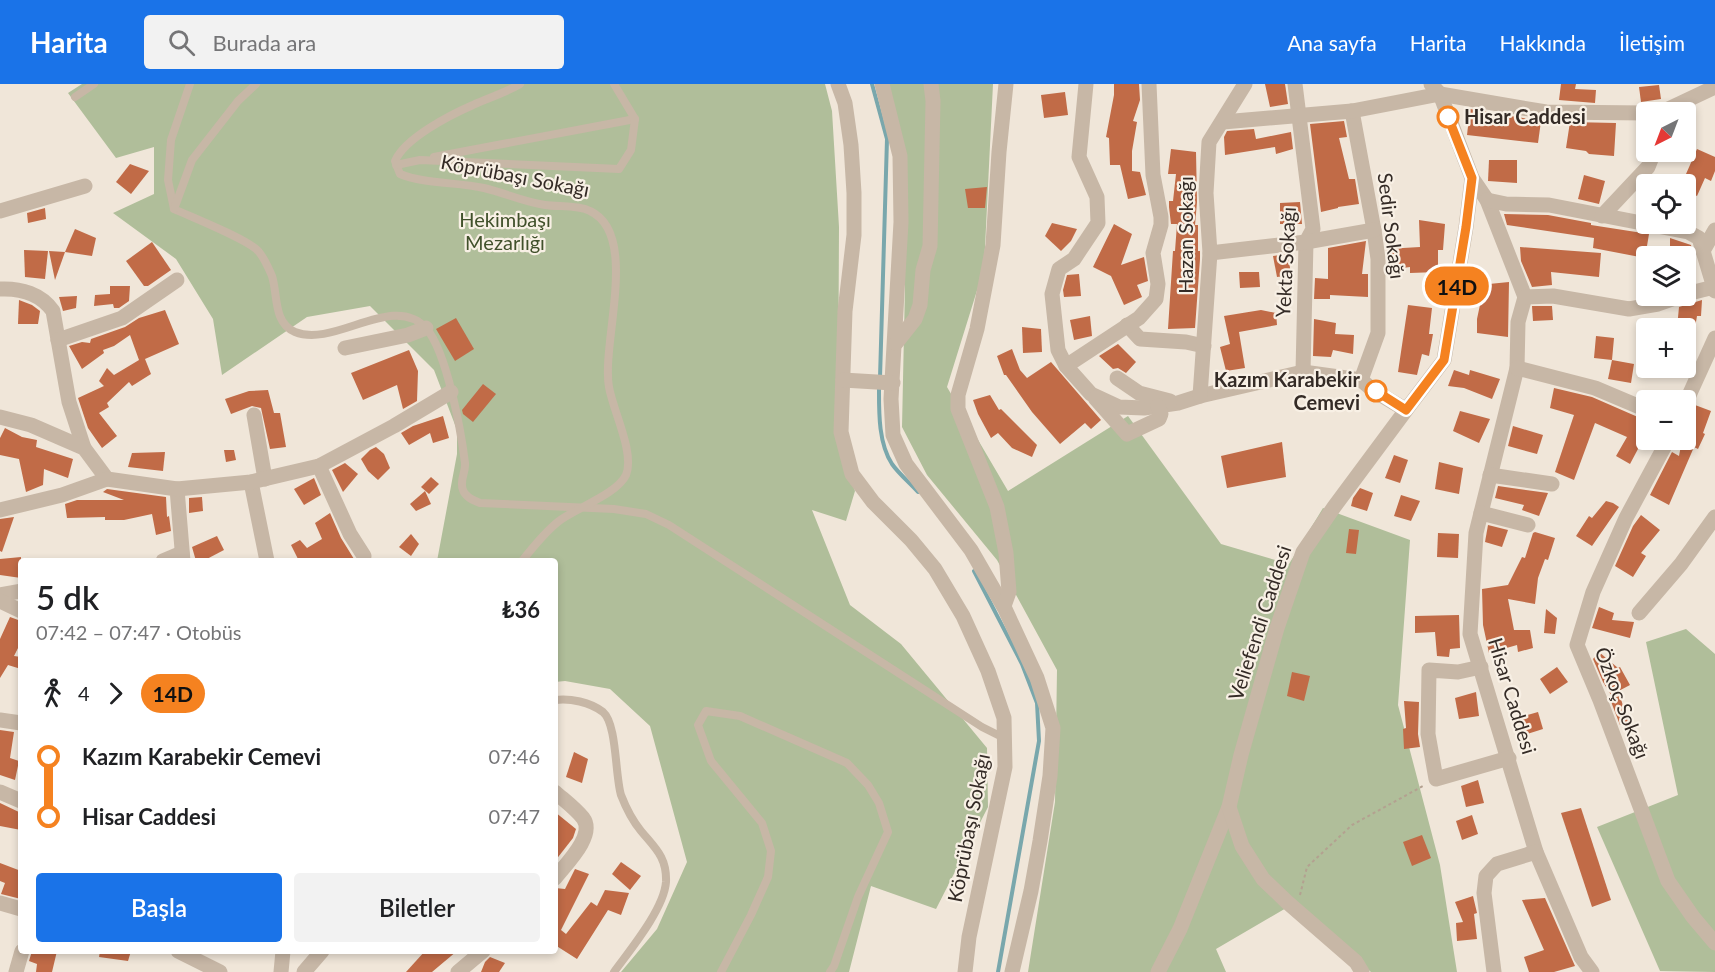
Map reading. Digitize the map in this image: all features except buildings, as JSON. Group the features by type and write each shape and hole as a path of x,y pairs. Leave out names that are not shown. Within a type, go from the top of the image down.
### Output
{"street":[{"name":"Köprübaşı Sokağı","path":"838,84 845,104 855,193 854,235 844,311 849,380 842,432 852,474 873,502 911,540 935,569 963,616 988,671 1004,718 1005,768 969,937 965,972"},
{"path":"882,84 900,156 896,343 889,382 893,435 906,464 971,550 1004,606 1037,678 1053,728 1050,776 1040,841 1012,972"},
{"path":"896,343 915,319 920,305 923,270 930,246 933,101 931,84"},
{"path":"1004,606 1009,592 1006,553 997,507 958,409 958,395 977,329 993,245 1006,84"},
{"path":"1086,84 1079,157 1097,197 1098,224 1074,259 1059,269 1052,294 1058,350 1066,366 1126,434 1159,419 1161,414 1158,406"},
{"path":"1066,366 1139,318 1156,299 1158,284 1154,253 1161,217 1153,175 1149,84"},
{"name":"Yekta Sokağı","path":"1295,84 1313,229 1306,242 1303,372"},
{"name":"Hazan Sokağı","path":"1200,396 1210,253 1206,193 1209,142 1222,122 1238,86"},
{"path":"1683,102 1715,87"},
{"path":"1222,122 1352,111 1435,89 1546,112 1636,113"},
{"path":"1435,89 1472,178 1487,200 1525,297 1553,296 1629,309 1646,306"},
{"name":"Sedir Sokağı","path":"1352,111 1378,259 1378,333 1361,380"},
{"path":"1602,216 1648,167 1650,162"},
{"name":"Veliefendi Caddesi","path":"1158,972 1180,928 1229,807 1241,755 1277,628 1303,552 1444,360 1472,178"},
{"path":"0,212 85,186"},
{"path":"1487,200 1506,204 1549,206 1688,232 1700,238 1715,289 1696,292"},
{"path":"1210,253 1306,242 1374,230"},
{"path":"1703,251 1715,230"},
{"path":"58,340 122,318 177,280"},
{"path":"0,289 11,288 39,296 53,311 69,402 84,448 107,479"},
{"name":"Hisar Caddesi","path":"1525,297 1518,322 1517,368 1476,533 1470,634 1536,852 1581,957 1592,972"},
{"path":"1127,325 1140,339 1186,342 1204,346"},
{"path":"345,348 408,335 426,328"},
{"path":"1691,390 1715,338"},
{"path":"1517,368 1595,388 1636,405"},
{"path":"1090,394 1119,407 1144,408 1178,403 1303,372 1361,380 1406,410"},
{"path":"1117,378 1139,393 1178,403"},
{"path":"849,380 889,382"},
{"path":"0,510 62,495 107,479 177,489 258,480 319,466 451,392"},
{"path":"254,416 267,558"},
{"path":"0,417 31,425 84,448"},
{"name":"Özkoç Sokağı","path":"1663,450 1626,518 1598,582 1577,645 1668,881 1693,917 1715,943"},
{"path":"319,466 350,534 364,556"},
{"path":"1490,475 1552,484"},
{"path":"177,489 182,557"},
{"path":"1481,513 1528,525"},
{"path":"1639,613 1681,564 1715,517"},
{"path":"0,595 18,592"},
{"path":"0,601 18,610"},
{"path":"1481,667 1458,672 1429,670 1428,734 1436,778 1509,758"},
{"path":"0,720 18,723"},
{"path":"0,792 18,800"},
{"path":"558,795 585,820 587,829 583,842 558,874"},
{"path":"1229,807 1242,846 1263,879 1356,962 1362,972"},
{"path":"1494,972 1484,893 1486,876 1497,864 1536,852"},
{"path":"0,903 18,908"},
{"path":"16,972 21,954"},
{"path":"184,954 220,972"},
{"path":"281,972 283,954"},
{"path":"304,972 319,954"},
{"path":"458,972 479,954"}],"lane":[{"path":"75,97 94,84"},
{"path":"174,209 168,180 171,140 189,84"},
{"path":"174,209 192,160 238,102 256,84"},
{"name":"Köprübaşı Sokağı","path":"520,84 470,105 426,130 399,152 394,161 400,174 412,178 452,182 545,205 590,210 601,219 616,244 615,298 607,367 609,388 626,447 628,462 626,474 620,484 559,521 524,558"},
{"path":"420,160 619,169 631,150 635,119 614,84"},
{"path":"396,165 635,119"},
{"path":"174,209 258,250 272,276 279,313 286,327 297,333 313,336 388,316 410,316 426,328 438,350 451,392 462,440 465,468 461,478 464,493 471,499 480,503 614,509 646,514 669,525 982,727 1006,739"},
{"path":"558,700 582,702 604,712 612,729 617,782 626,810 640,830 659,850 665,868 666,884 661,901 640,937 614,972"},
{"path":"721,972 768,877 771,851 762,823 711,761 698,725 706,711 740,716 846,763 868,785 879,803 888,832 858,897 830,972"}],"path":[{"path":"1296,910 1307,867 1352,825 1436,778"}],"green space":[{"name":"Hekimbaşı Mezarlığı","path":"82,84 825,84 832,111 839,227 838,423 844,462 855,491 846,521 812,510 850,605 901,644 987,748 988,807 936,909 871,886 849,972 621,972 657,929 687,862 650,726 610,689 558,682 558,558 438,558 457,454 457,430 434,370 370,306 307,317 222,375 213,319 176,259 113,213 154,194 154,147 116,158 68,93"},
{"path":"887,84 993,84 984,268 947,387 1008,491 1128,416 1221,544 1289,564 1323,508 1410,540 1398,705 1440,865 1457,972 1371,972 1293,904 1216,949 1226,972 1028,972 1055,802 1057,670 997,560 927,475 902,427 905,286"},
{"path":"1686,629 1715,654 1715,972 1660,971 1597,827 1678,795 1646,642"}],"waterway":[{"path":"872,84 887,139 880,378"},
{"path":"879,386 880,426 887,455 895,468 918,492"},
{"path":"974,571 1022,664 1037,703 1039,741 998,972"}],"bus line":[{"name":"14D","path":"1376,391 1406,410 1444,360 1472,178 1448,117"}],"place":[{"name":"Hisar Caddesi","path":"1448,117"},
{"name":"Kazım Karabekir Cemevi","path":"1376,391"}]}
